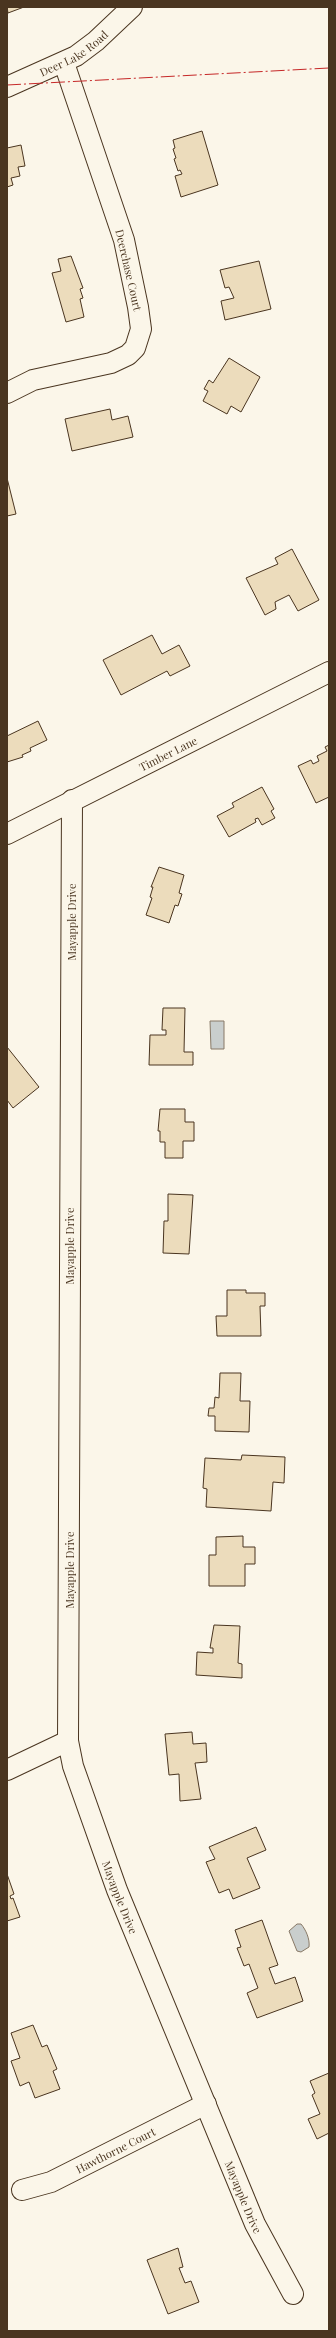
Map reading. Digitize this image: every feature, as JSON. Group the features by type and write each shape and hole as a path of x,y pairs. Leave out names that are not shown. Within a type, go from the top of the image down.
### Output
{"street":[{"name":"Deer Lake Road","path":"7,87 64,63 96,41 132,7"},
{"name":"Deerchase Court","path":"7,393 33,380 104,365 128,355 137,344 141,329 124,240 64,63"},
{"name":"Timber Lane","path":"7,834 329,672"},
{"name":"Mayapple Drive","path":"72,800 68,1741 73,1766 117,1890 255,2224 293,2294"},
{"path":"7,1770 68,1741"},
{"name":"Hawthorne Court","path":"22,2190 51,2182 206,2104"}],"shaded area":[{"path":"210,1021 224,1021 224,1049 211,1049"},
{"path":"297,1924 301,1924 303,1926 309,1941 309,1947 301,1952 297,1951 289,1931"}],"building":[{"path":"7,7 24,7 8,13"},
{"path":"202,131 218,185 181,197 175,176 182,174 180,170 178,171 174,159 176,158 173,149 175,148 173,140"},
{"path":"21,145 25,166 18,167 20,176 11,178 13,185 7,187 7,148"},
{"path":"71,256 83,288 80,289 83,298 80,299 84,317 66,322 52,273 61,271 58,259"},
{"path":"259,261 271,309 225,320 221,301 234,298 229,287 225,288 220,270"},
{"path":"229,358 260,377 241,412 231,406 227,414 203,401 208,391 204,389 209,380 213,383"},
{"path":"110,409 112,420 128,416 133,437 72,451 65,419"},
{"path":"7,478 16,514 7,516"},
{"path":"292,549 319,600 298,611 289,595 275,602 276,609 265,615 246,578 278,564 275,558"},
{"path":"152,635 162,654 179,645 190,666 170,676 167,671 121,695 103,660"},
{"path":"38,721 47,740 30,748 31,751 22,755 23,757 7,762 7,736"},
{"path":"329,745 329,797 316,803 298,766 311,760 313,764 319,761 317,756 327,751 325,747"},
{"path":"262,787 274,809 271,811 275,818 262,825 258,818 255,819 256,822 229,837 217,816 234,807 232,803"},
{"path":"159,867 184,875 179,893 182,894 178,906 175,905 169,923 146,915 152,898 150,897 153,887 151,887"},
{"path":"163,1008 185,1008 184,1052 193,1052 193,1065 149,1065 150,1035 166,1035 166,1030 162,1030"},
{"path":"7,1047 39,1087 13,1108 7,1100"},
{"path":"160,1109 185,1109 185,1122 194,1122 194,1141 183,1141 183,1158 165,1158 165,1142 160,1142 160,1131 158,1131"},
{"path":"168,1194 193,1195 189,1254 163,1253 164,1221 168,1221"},
{"path":"227,1290 246,1290 246,1293 265,1293 265,1306 260,1306 261,1336 217,1336 216,1316 227,1316"},
{"path":"220,1373 241,1373 240,1401 250,1401 249,1432 215,1431 215,1416 208,1416 209,1408 214,1408 215,1397 219,1398"},
{"path":"242,1455 285,1457 284,1483 273,1482 271,1511 206,1507 207,1489 203,1488 205,1458 241,1460"},
{"path":"243,1536 243,1547 255,1547 255,1564 245,1564 245,1586 209,1586 209,1555 216,1555 216,1537"},
{"path":"214,1625 240,1626 238,1663 242,1664 242,1678 196,1675 197,1652 213,1653 213,1648 210,1648"},
{"path":"192,1732 193,1744 206,1743 207,1762 195,1763 201,1799 180,1801 179,1774 169,1775 165,1734"},
{"path":"256,1827 266,1850 247,1858 260,1888 233,1899 229,1889 219,1893 206,1862 215,1859 209,1847"},
{"path":"7,1874 14,1894 10,1896 11,1899 13,1898 20,1917 7,1921"},
{"path":"262,1920 278,1965 269,1968 275,1984 295,1977 303,2001 257,2018 247,1993 258,1988 249,1964 244,1966 237,1948 241,1947 235,1930"},
{"path":"33,2025 42,2047 47,2045 57,2069 53,2071 60,2089 35,2098 29,2082 20,2086 11,2061 20,2058 11,2033"},
{"path":"329,2073 329,2133 317,2139 308,2119 320,2114 312,2095 315,2093 310,2081"},
{"path":"178,2248 183,2267 179,2268 185,2283 191,2281 199,2302 168,2314 147,2260"}],"power":[{"path":"7,85 329,68"}]}
